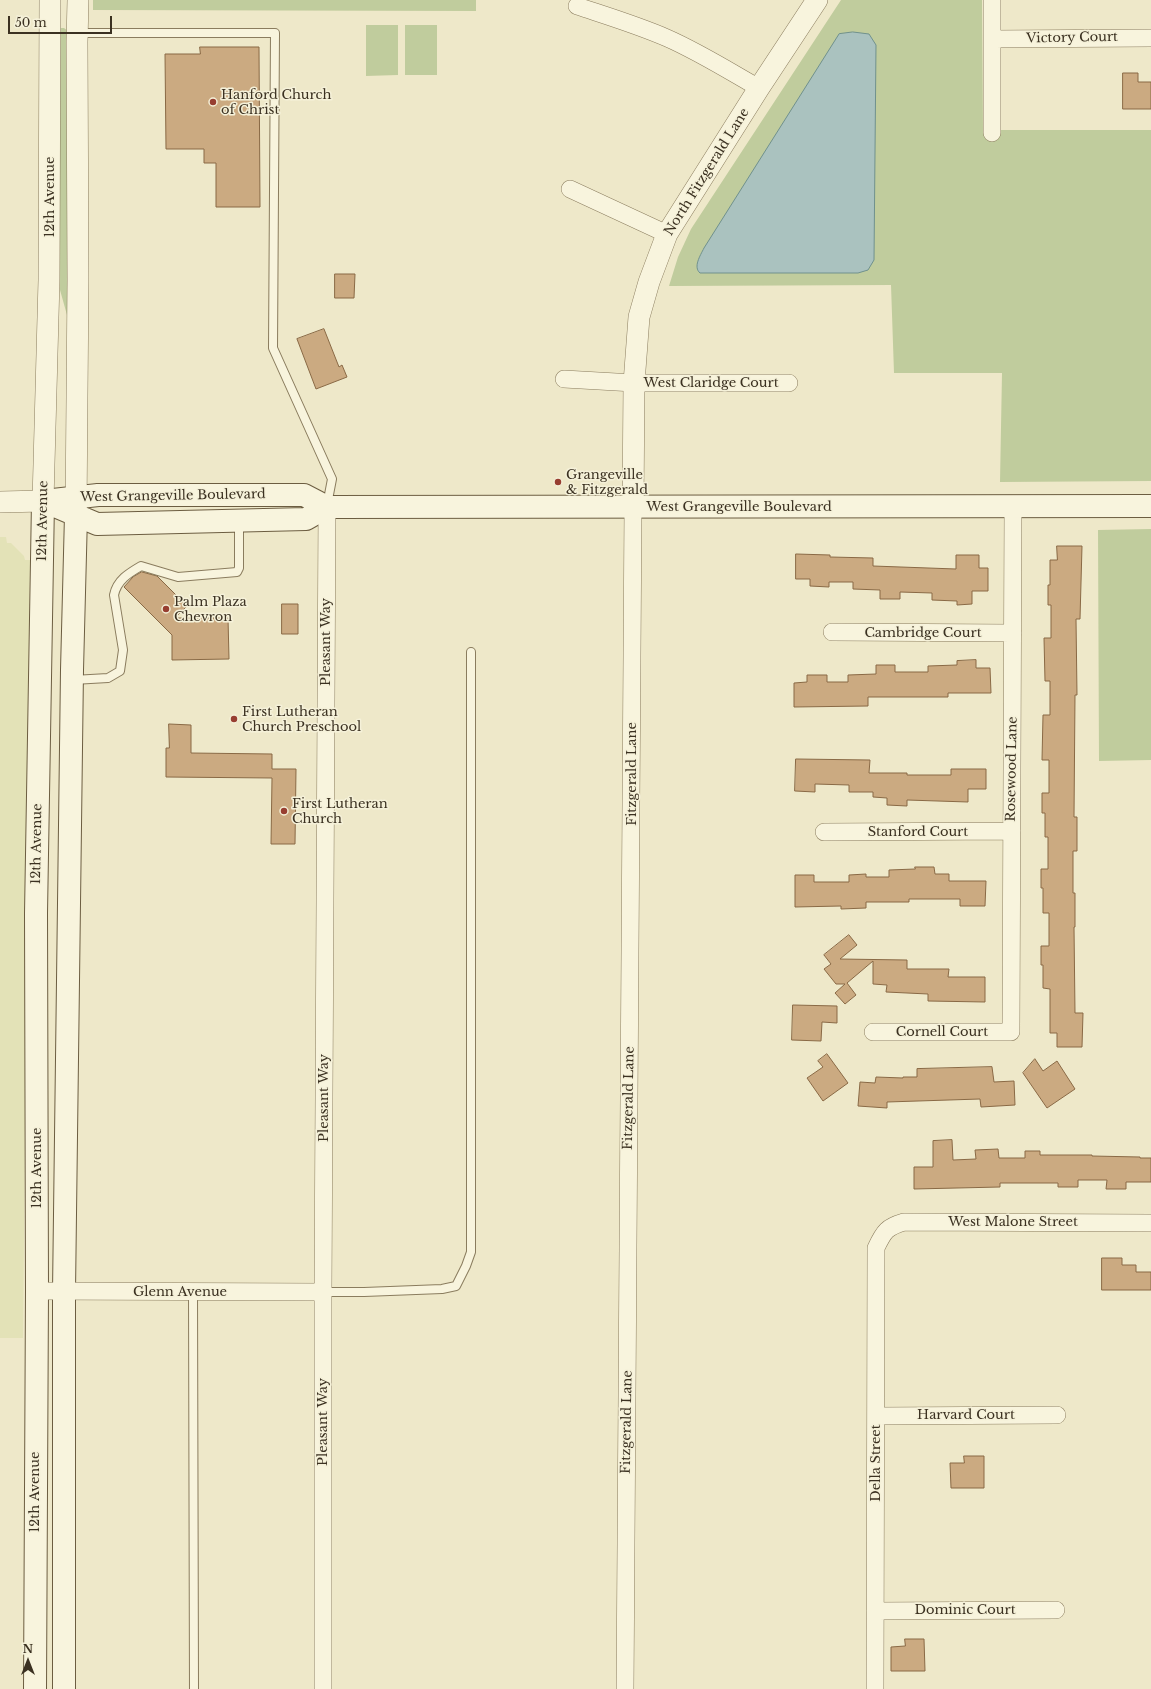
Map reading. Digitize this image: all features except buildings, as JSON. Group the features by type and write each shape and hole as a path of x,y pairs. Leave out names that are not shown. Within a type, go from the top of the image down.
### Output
{"main road":[{"name":"West Grangeville Boulevard","path":"76,506 98,495 304,495 327,507 633,508 1151,506"},
{"name":"West Grangeville Boulevard","path":"43,501 76,506 97,524 306,519 327,507"},
{"name":"12th Avenue","path":"35,1689 37,1291 36,913 43,501"},
{"path":"64,1689 64,1291 72,680 76,506"}],"street":[{"name":"12th Avenue","path":"43,501 49,280 50,0"},
{"path":"66,0 67,21 77,33"},
{"path":"76,506 78,0"},
{"name":"North Fitzgerald Lane","path":"633,508 634,383 639,317 649,282 667,234 759,88 817,0"},
{"path":"992,0 992,133"},
{"path":"577,6 668,38 715,62 759,88"},
{"name":"Victory Court","path":"992,39 1151,38"},
{"path":"570,188 667,234"},
{"path":"564,380 634,383"},
{"name":"West Claridge Court","path":"634,383 789,383"},
{"path":"0,502 43,501"},
{"name":"Rosewood Lane","path":"1011,1032 1013,506"},
{"name":"Pleasant Way","path":"323,1689 323,1292 327,507"},
{"name":"Fitzgerald Lane","path":"625,1689 633,508"},
{"name":"Cambridge Court","path":"832,632 1013,633"},
{"name":"Stanford Court","path":"824,832 1012,831"},
{"name":"Cornell Court","path":"873,1032 1011,1032"},
{"name":"West Malone Street","path":"881,1238 890,1226 904,1222 1151,1223"},
{"name":"Della Street","path":"875,1689 876,1248 881,1238"},
{"name":"Glenn Avenue","path":"37,1291 323,1292"},
{"name":"Harvard Court","path":"876,1416 1057,1415"},
{"name":"Dominic Court","path":"875,1611 1056,1610"}],"lane":[{"path":"77,33 275,34 273,348 332,479 327,507"},
{"path":"72,680 108,678 120,671 123,650 114,595 116,588 127,574 141,566 178,577 237,572 239,568 239,521"},
{"path":"323,1292 426,1289 456,1286 471,1252 471,652"},
{"path":"193,1292 194,1689"}],"green space":[{"path":"93,0 476,0 476,11 93,10"},
{"path":"841,0 982,0 983,130 1151,130 1151,481 1000,482 1002,373 894,373 891,285 669,286 678,257 691,229"},
{"path":"366,25 398,25 398,75 366,76"},
{"path":"405,25 437,25 437,75 405,75"},
{"path":"59,28 64,28 68,31 70,313 67,315 60,290"},
{"path":"1151,529 1151,760 1099,761 1098,530"},
{"path":"0,537 6,537 7,543 11,543 24,556 25,560 30,560 23,1338 0,1338"}],"water":[{"path":"853,32 869,34 876,45 874,260 868,270 858,273 700,273 697,265 704,248 839,34"}],"place":[{"name":"Hanford Church of Christ","path":"213,102"},
{"name":"Grangeville & Fitzgerald","path":"558,482"},
{"name":"Palm Plaza Chevron","path":"166,609"},
{"name":"First Lutheran Church Preschool","path":"234,719"},
{"name":"First Lutheran Church","path":"284,811"}]}
